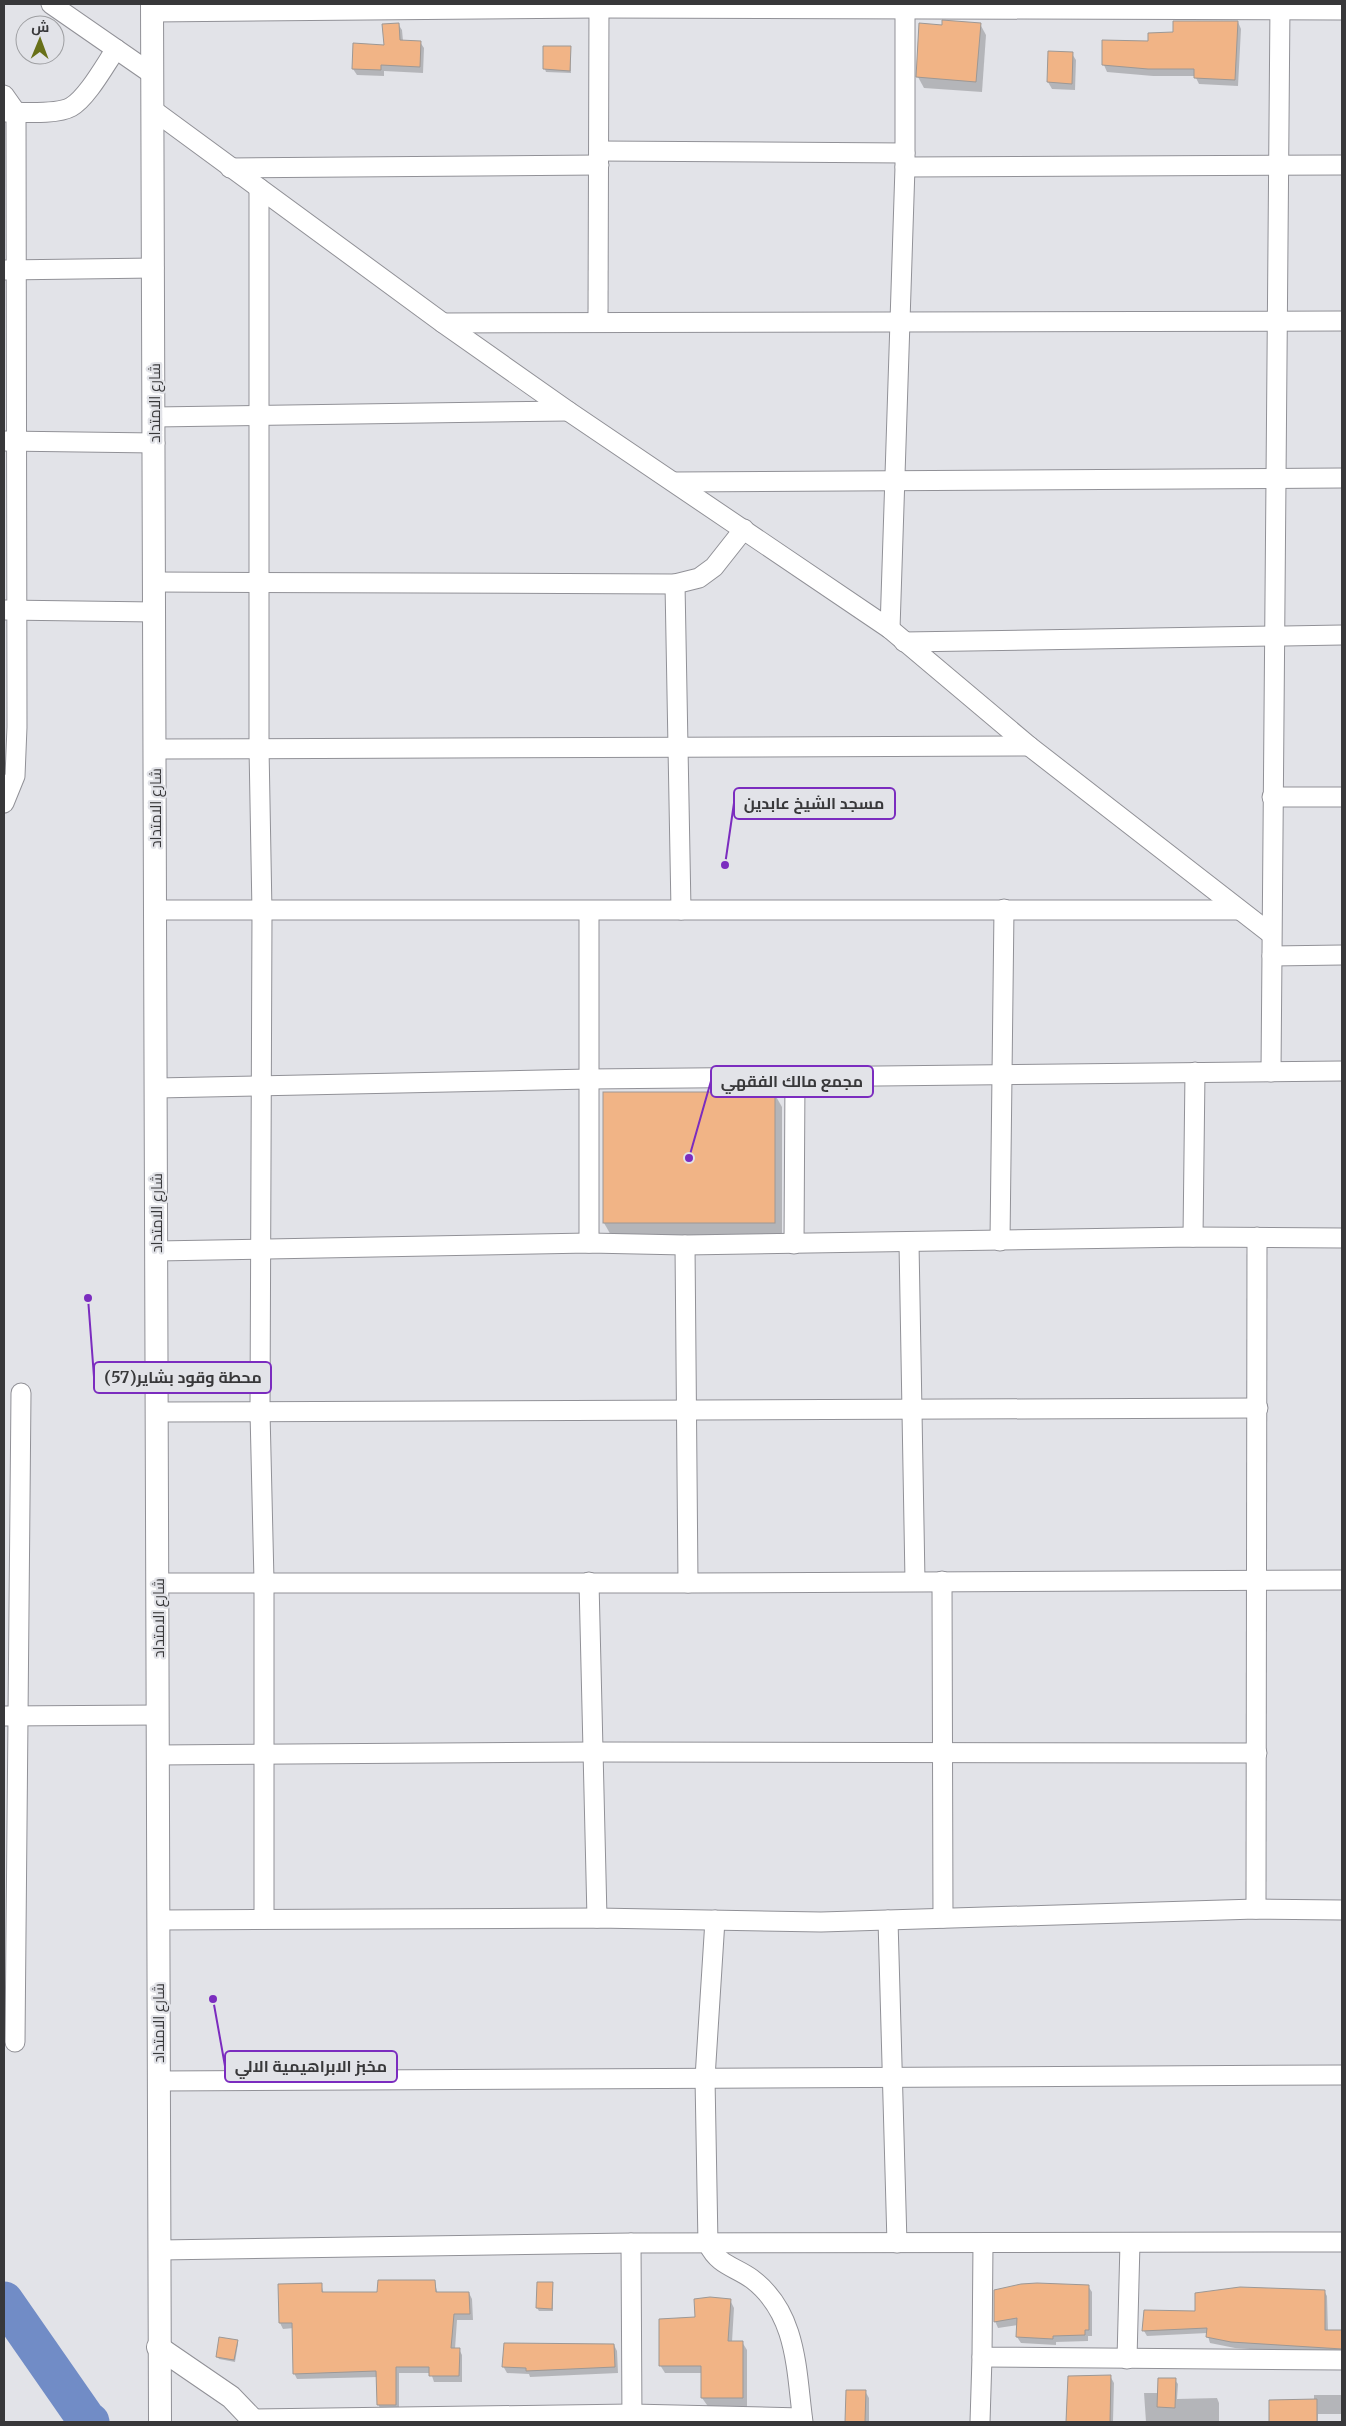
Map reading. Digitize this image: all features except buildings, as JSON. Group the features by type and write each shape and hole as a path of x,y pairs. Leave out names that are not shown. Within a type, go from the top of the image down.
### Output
{"street":[{"path":"51,4 152,74"},
{"path":"598,321 599,6"},
{"path":"152,8 599,6 1280,7 1342,10"},
{"path":"890,629 905,160 905,7"},
{"path":"1271,1072 1280,7"},
{"name":"شارع الامتداد","path":"152,8 159,1583 160,2250 158,2347 160,2422"},
{"path":"10,112 60,111 71,107 95,79 116,49"},
{"path":"4,95 10,112 10,610 17,727 4,803"},
{"path":"153,110 443,323 568,411 890,629 1029,746 1271,934"},
{"path":"230,168 599,158 905,160 1278,166 1342,164"},
{"path":"259,188 259,747 262,912 260,1412 264,1581 264,1919"},
{"path":"10,270 154,268"},
{"path":"443,323 598,321 1342,321"},
{"path":"155,417 568,411"},
{"path":"10,441 155,442"},
{"path":"674,482 896,479 1342,478"},
{"path":"155,582 260,584 675,584 699,578 714,567 744,530"},
{"path":"675,584 680,910"},
{"path":"10,610 155,612"},
{"path":"904,642 1342,635"},
{"path":"155,749 259,747 1029,746"},
{"path":"1272,797 1342,797"},
{"path":"1000,1241 1004,909"},
{"path":"156,910 262,912 1238,910"},
{"path":"589,910 589,1243"},
{"path":"1272,956 1342,956"},
{"path":"157,1088 589,1079 1342,1071"},
{"path":"1193,1237 1194,1072"},
{"path":"794,1244 795,1077"},
{"path":"157,1251 589,1243 685,1245 1193,1237 1342,1238"},
{"path":"1256,1909 1257,1237"},
{"path":"909,1242 915,1581"},
{"path":"685,1245 688,1583"},
{"path":"15,2042 11,1893 12,1554 21,1393"},
{"path":"158,1412 913,1411 1258,1408"},
{"path":"159,1583 264,1581 688,1583 1342,1580"},
{"path":"942,1581 943,1918"},
{"path":"589,1582 596,1918"},
{"path":"12,1716 158,1715"},
{"path":"158,1755 594,1752 1257,1753"},
{"path":"159,1920 596,1918 821,1922 1256,1909 1342,1910"},
{"path":"158,2347 231,2397 254,2421 632,2418 802,2420 795,2348 786,2321 770,2297 752,2279 714,2257 708,2244 706,2078 715,1920"},
{"path":"888,1920 894,2077 897,2243"},
{"path":"160,2081 1342,2075"},
{"path":"160,2250 631,2243 1342,2242"},
{"path":"631,2243 632,2418"},
{"path":"1127,2359 1130,2243"},
{"path":"980,2422 983,2244"},
{"path":"982,2358 1342,2360"}],"waterway":[{"path":"4,2301 86,2419 90,2422"}],"place":[{"name":"مسجد الشيخ عابدين","path":"725,865"},
{"name":"مجمع مالك الفقهي","path":"689,1158"},
{"name":"محطة وقود بشاير(57)","path":"88,1298"},
{"name":"مخبز الابراهيمية الالي","path":"213,1999"}]}
